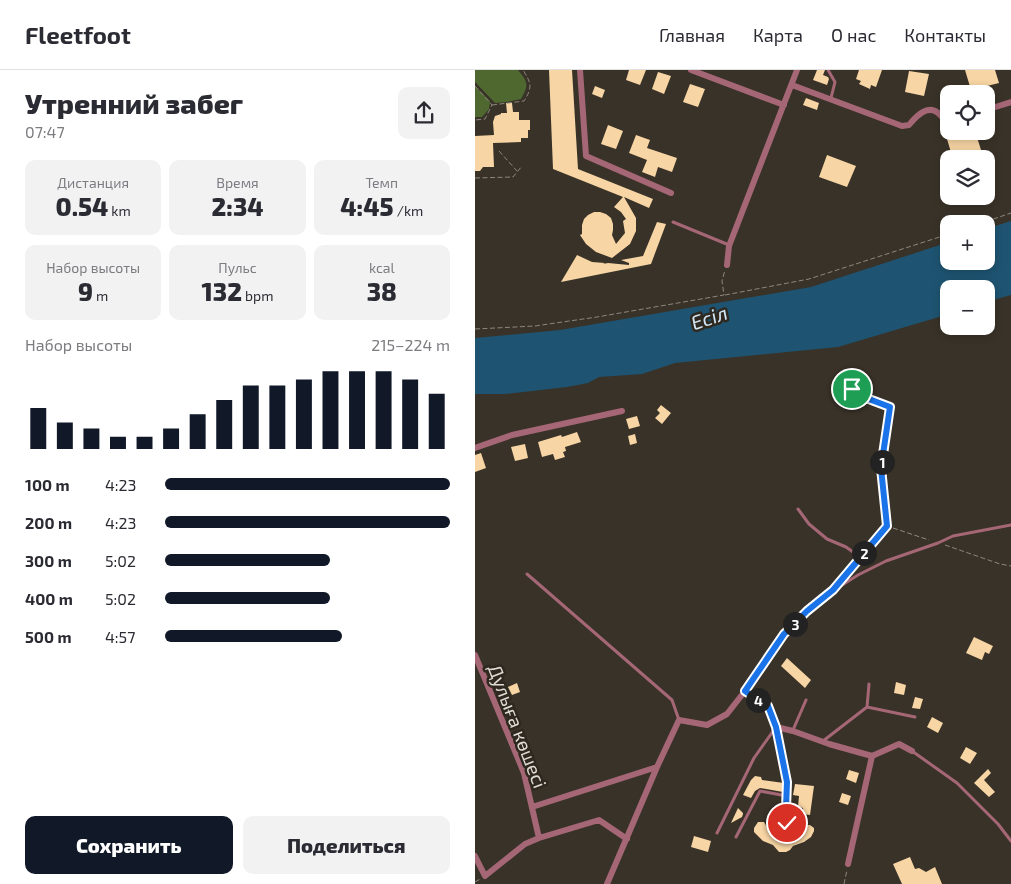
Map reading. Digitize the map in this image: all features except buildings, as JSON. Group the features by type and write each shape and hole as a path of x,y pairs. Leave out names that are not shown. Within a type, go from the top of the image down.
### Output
{"street":[{"path":"580,70 586,156 671,193"},
{"path":"691,70 784,106"},
{"path":"727,265 729,246 797,70"},
{"path":"792,85 902,126 909,125 922,112 932,110 940,114"},
{"path":"995,107 1011,102"},
{"path":"475,448 512,435 622,411"},
{"path":"607,884 679,720 707,725 727,714 784,634 807,611 833,590 887,526"},
{"name":"Дулыға көшесі","path":"475,656 524,773 539,838"},
{"path":"745,691 768,706 776,727 872,756 899,744 911,751"},
{"path":"848,864 872,756"},
{"name":"Дулыға көшесі","path":"532,807 657,767"},
{"path":"475,856 485,876 525,844 599,820 627,839"}],"lane":[{"path":"828,70 835,82 831,99"},
{"path":"673,222 729,246"},
{"path":"798,508 809,524 827,539 846,546 860,557"},
{"path":"833,590 887,561 953,536 1011,525"},
{"path":"527,574 672,700 679,720"},
{"path":"823,742 867,707 869,684"},
{"path":"793,731 806,700"},
{"path":"867,707 915,717"},
{"path":"776,727 787,782 786,808"},
{"path":"717,833 754,758 776,727"},
{"path":"911,751 957,783 998,824 1011,841"},
{"path":"736,837 760,791 787,796"},
{"path":"786,808 791,811 793,816 789,822 784,824 779,822 777,815 781,809 786,808"}],"path":[{"path":"492,105 524,101 528,94 530,82 523,70"},
{"path":"475,86 492,105"},
{"path":"475,120 485,119 492,105"},
{"path":"499,151 517,171"},
{"path":"475,178 513,177 522,166"},
{"path":"995,218 1011,213"},
{"path":"475,329 535,326 597,317 809,279 940,237"},
{"path":"724,295 722,281 727,265"},
{"path":"852,389 853,393 890,407 881,468 887,526 1011,566"},
{"path":"844,884 848,864"}],"green space":[{"path":"475,70 518,70 526,84 521,99 495,103 475,82"},
{"path":"475,86 490,101 489,109 482,117 475,117"}],"water":[{"name":"Есіл","path":"1011,221 1011,295 995,299 995,280 940,280 940,317 838,347 675,363 642,374 599,377 588,383 567,387 505,394 475,394 475,338 560,330 811,287 940,245 940,270 995,270 995,226"}],"route":[{"path":"787,823 793,816 791,811 786,808 787,782 776,727 768,706 745,691 784,634 807,611 833,590 887,526 881,468 890,407 853,393 852,389"}]}
